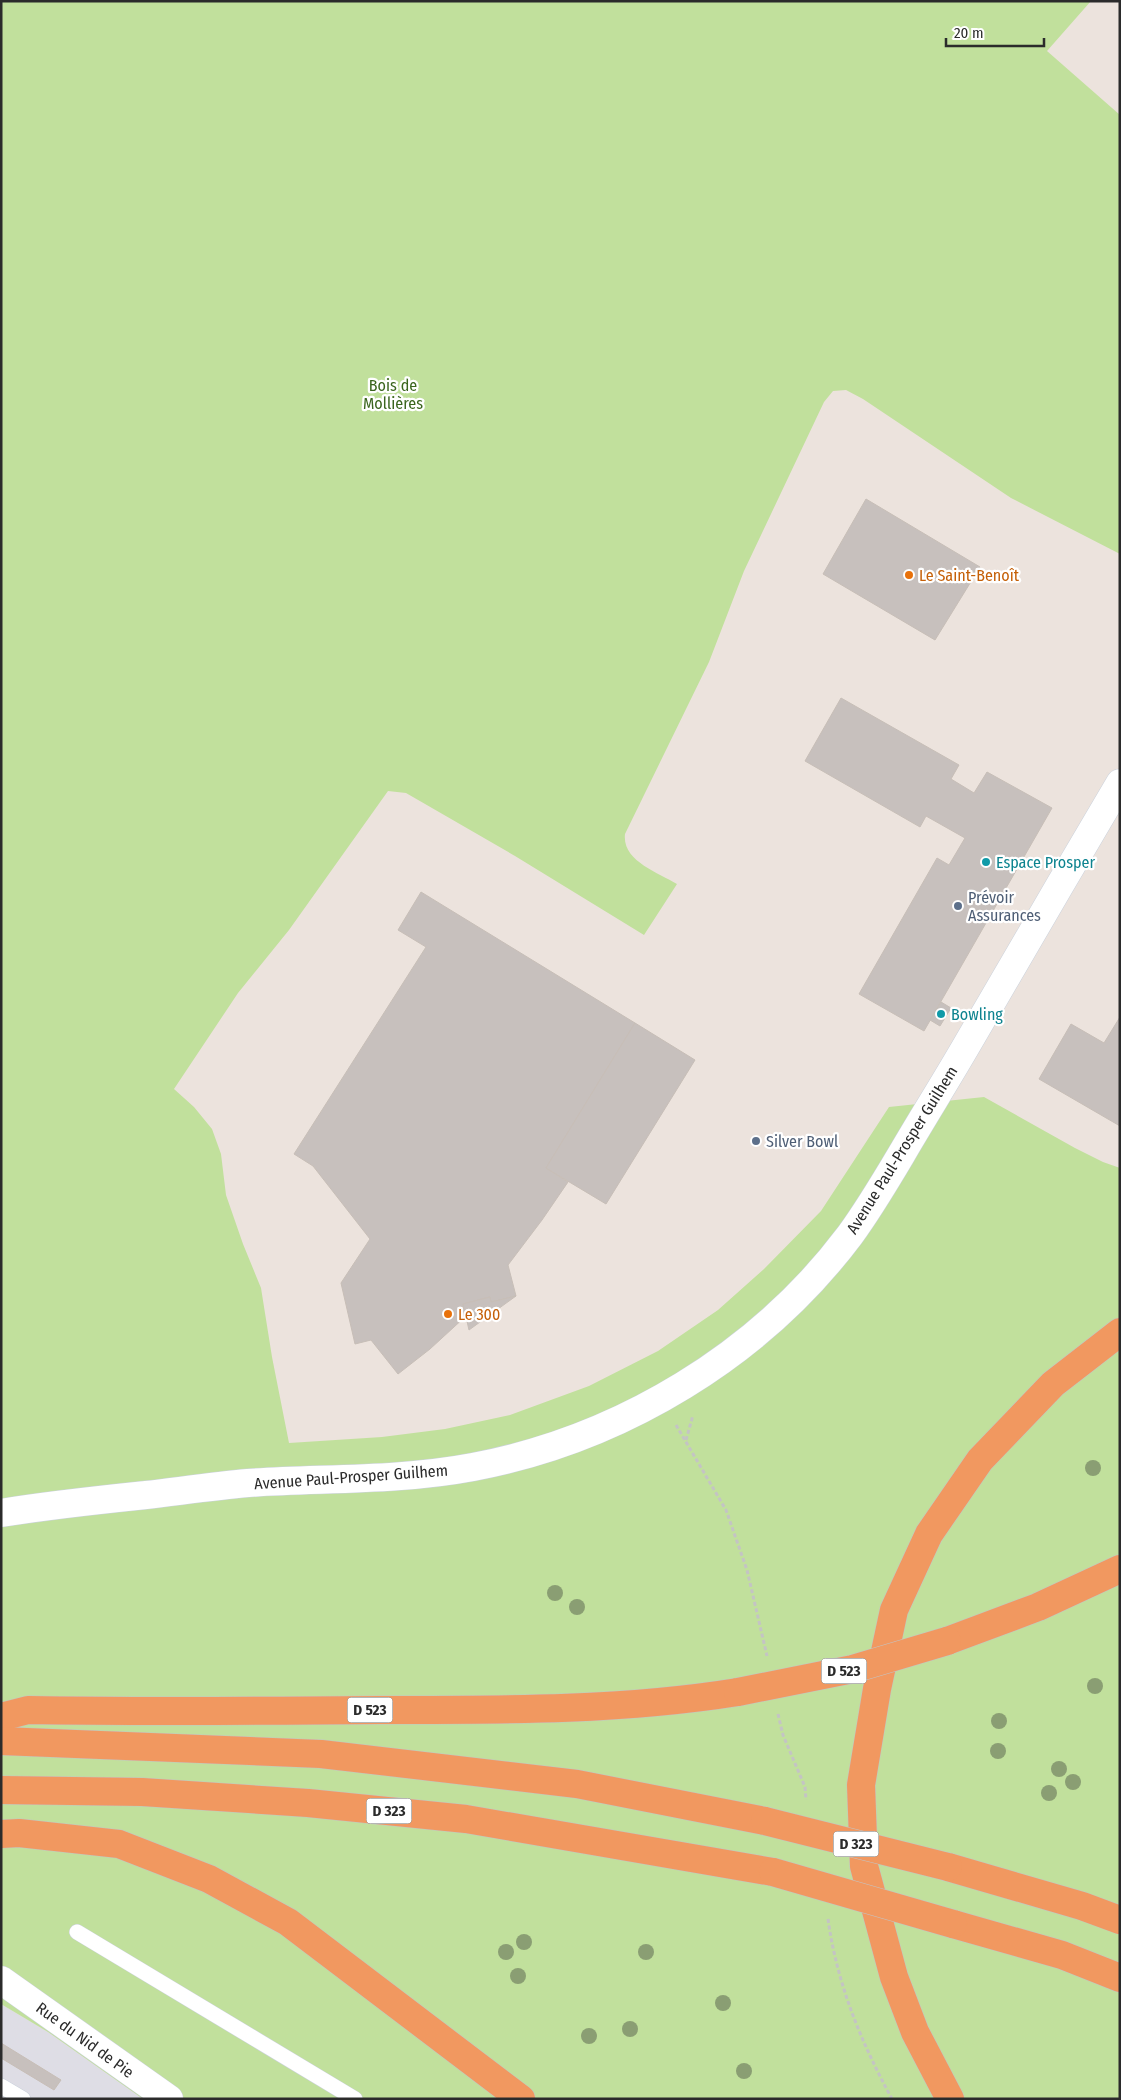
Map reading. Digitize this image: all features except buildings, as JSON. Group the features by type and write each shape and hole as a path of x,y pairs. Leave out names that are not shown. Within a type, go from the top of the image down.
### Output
{"highway":[{"path":"950,2099 915,2032 901,1995 864,1866 861,1785 877,1689 894,1610 928,1534 980,1460 1053,1384 1120,1332"},
{"name":"D 523","path":"1,1717 28,1710 497,1711 581,1708 662,1702 738,1692 853,1668 947,1642 1038,1607 1120,1569"},
{"name":"D 323","path":"1,1741 321,1754 577,1784 765,1821 948,1868 1082,1906 1120,1920"},
{"name":"D 323","path":"1,1790 142,1792 308,1803 447,1817 773,1872 1062,1955 1120,1978"},
{"path":"1,1834 19,1833 119,1844 209,1879 288,1922 521,2099"}],"street":[{"name":"Avenue Paul-Prosper Guilhem","path":"1,1513 40,1506 248,1483 424,1475 476,1467 531,1454 576,1439 661,1399 700,1375 738,1349 794,1300 827,1265 851,1234 870,1207 1120,783"},
{"name":"Rue du Nid de Pie","path":"1,1980 168,2099"}],"lane":[{"path":"77,1932 355,2099"},
{"path":"1,2086 23,2099"}],"path":[{"path":"694,1413 686,1441 726,1510 739,1544 747,1570 768,1664"},
{"path":"777,1710 782,1735 805,1787 806,1803"},
{"path":"826,1910 840,1978 853,2018 892,2099"}],"shaded area":[{"path":"1,2004 48,2032 143,2099 1,2099"}],"green space":[{"name":"Bois de Mollières","path":"1,1 1091,1 1047,51 1120,115 1120,554 1011,498 863,399 846,390 833,391 824,402 744,571 709,662 625,834 629,852 635,859 677,884 644,935 515,856 406,793 388,791 289,930 238,993 174,1089 194,1107 212,1129 221,1154 226,1195 261,1288 289,1443 382,1437 445,1429 510,1415 589,1386 658,1351 718,1310 764,1269 821,1211 889,1107 984,1097 1075,1148 1120,1168 1120,2099 143,2099 48,2032 1,2004"}],"place":[{"name":"Le Saint-Benoît","path":"909,575"},
{"name":"Espace Prosper","path":"986,862"},
{"name":"Prévoir Assurances","path":"958,906"},
{"name":"Bowling","path":"941,1014"},
{"name":"Silver Bowl","path":"756,1141"},
{"name":"Le 300","path":"448,1314"}]}
